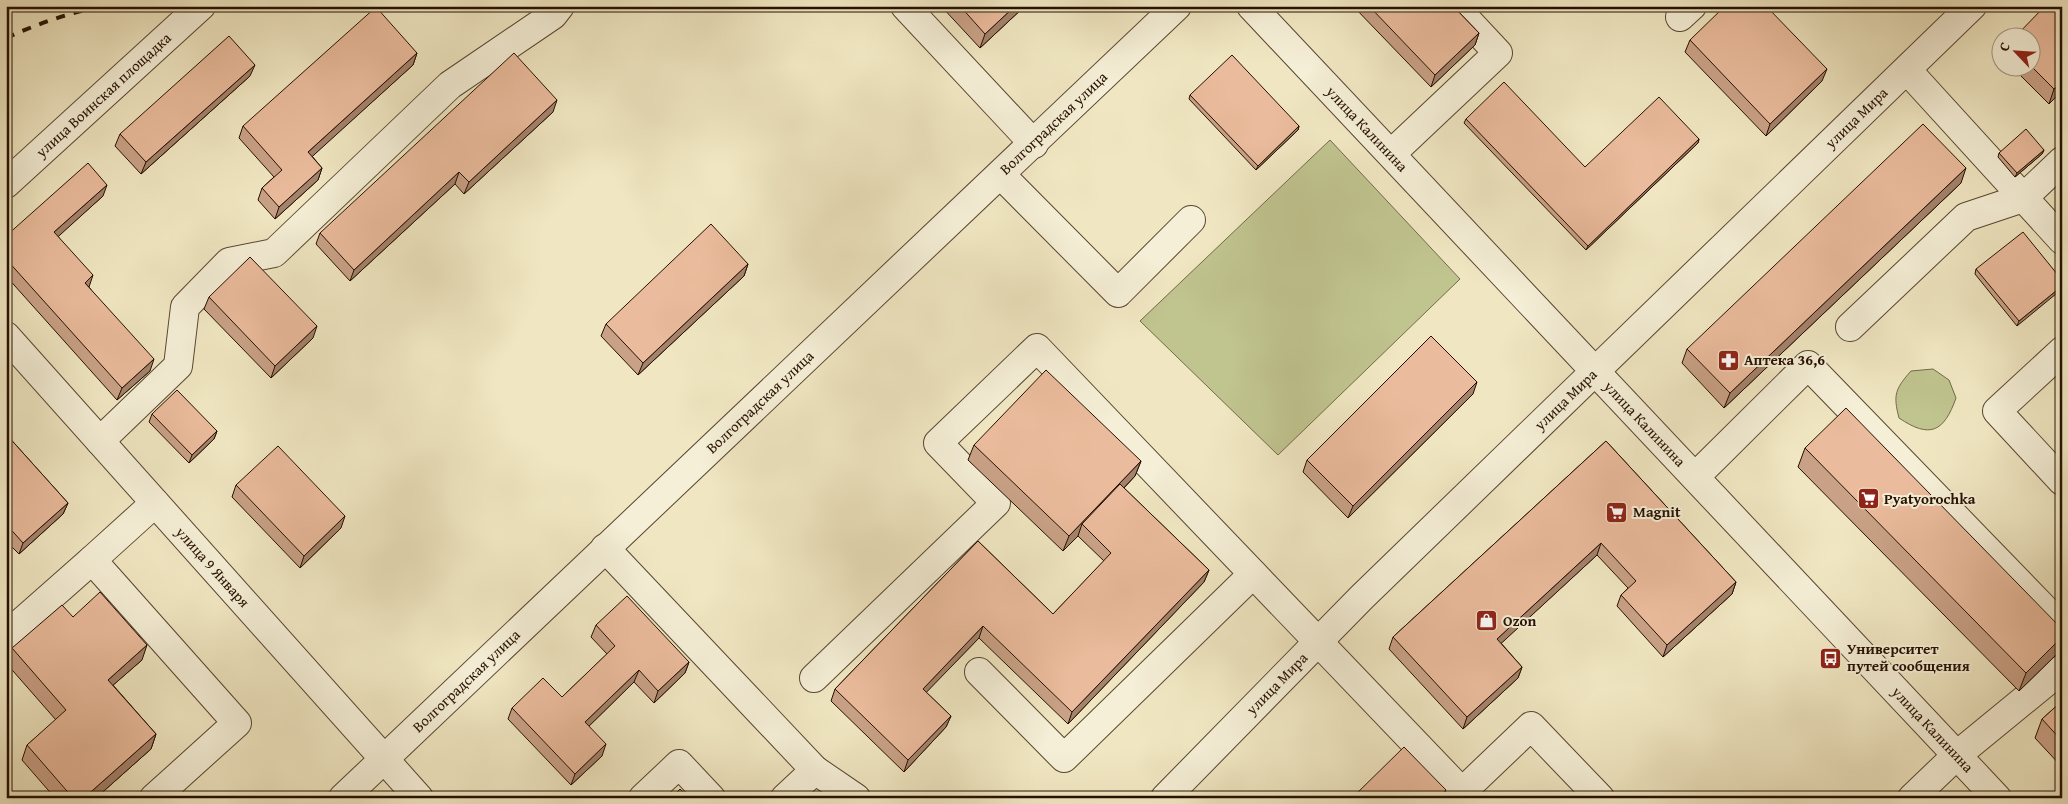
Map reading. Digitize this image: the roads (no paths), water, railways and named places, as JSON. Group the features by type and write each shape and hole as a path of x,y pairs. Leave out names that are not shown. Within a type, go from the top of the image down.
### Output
{"street":[{"name":"улица Воинская площадка","path":"6,184 201,6"},
{"path":"100,442 178,366 184,307 229,262 274,253 450,85 553,15 560,6"},
{"path":"905,6 1034,144"},
{"name":"Волгоградская улица","path":"343,798 1034,144 1177,6"},
{"name":"улица Калинина","path":"1251,6 1998,798"},
{"path":"1391,154 1498,53 1454,6"},
{"name":"улица Мира","path":"1165,798 1318,642 1594,370 1644,325 1972,6"},
{"path":"1907,70 2062,240"},
{"path":"1850,327 1966,217 2023,198 2062,161"},
{"path":"1001,175 1118,293 1191,220"},
{"name":"улица 9 Января","path":"6,336 419,798"},
{"path":"814,678 996,503 938,443 1037,348 1462,792 1531,726 1600,798"},
{"path":"2062,351 1997,411 2062,481"},
{"path":"1695,477 1808,365 2062,628"},
{"path":"6,636 155,503"},
{"path":"605,548 815,770 856,798"},
{"path":"92,560 238,723 154,798"},
{"path":"979,672 1064,758 1253,574"},
{"path":"1912,798 1957,755 2062,669"},
{"path":"643,798 679,764 711,798"},
{"path":"785,798 815,770"}],"railway":[{"path":"6,38 54,19 104,6"}],"place":[{"name":"Аптека 36,6","path":"1728,360"},
{"name":"Pyatyorochka","path":"1868,499"},
{"name":"Magnit","path":"1617,512"},
{"name":"Ozon","path":"1487,621"},
{"name":"Университет путей сообщения","path":"1831,658"}]}
